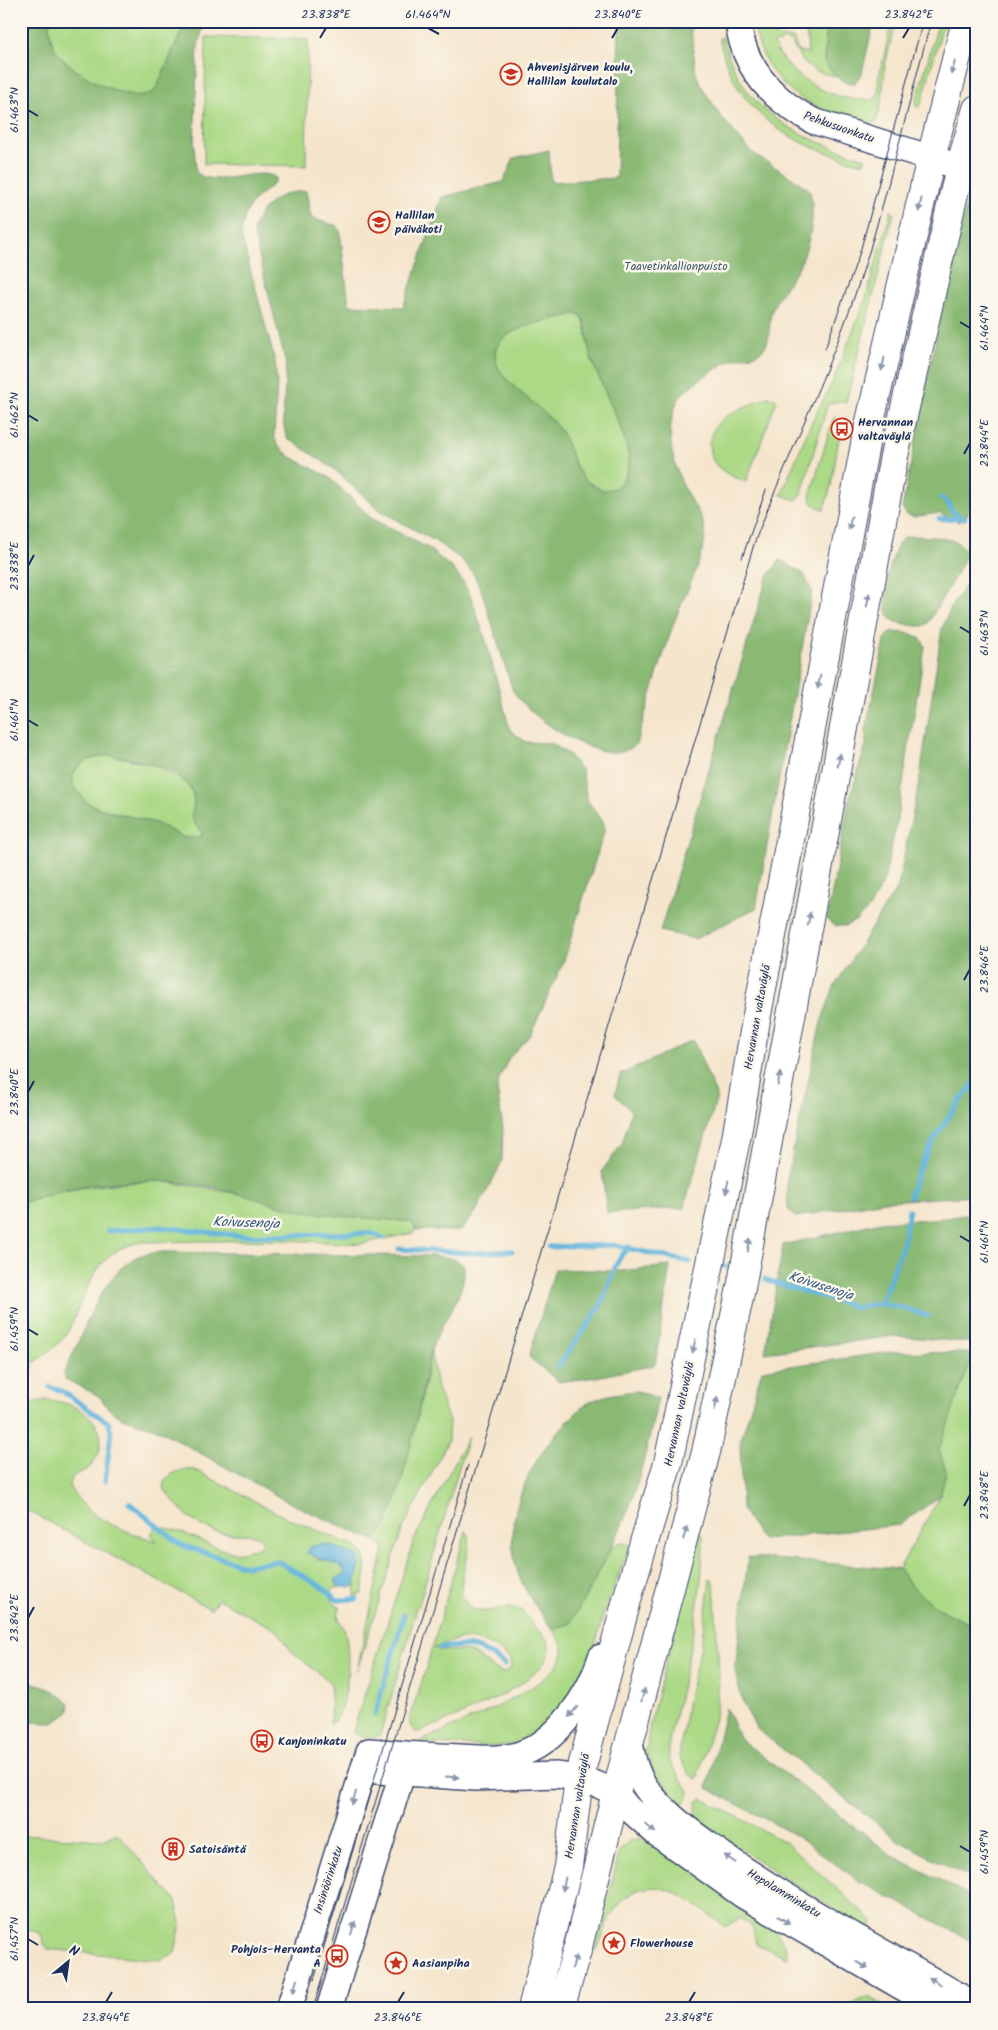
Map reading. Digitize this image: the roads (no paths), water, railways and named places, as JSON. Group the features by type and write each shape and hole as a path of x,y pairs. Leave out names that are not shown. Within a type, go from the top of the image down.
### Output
{"main road":[{"name":"Pehkusuonkatu","path":"738,21 742,40 753,69 771,92 795,112 813,121 960,167"},
{"name":"Hervannan valtaväylä","path":"532,2009 568,1868 580,1778 630,1589 668,1463 736,1139 756,1020 866,439 930,158 966,21"},
{"path":"560,2009 578,1947 616,1793 706,1452 741,1288 894,456 960,167 977,110"},
{"path":"406,1764 494,1759 518,1755 534,1748 554,1732 586,1696 597,1671 614,1621 630,1589"},
{"name":"Hepolamminkatu","path":"630,1742 636,1770 646,1789 664,1809 684,1826 756,1878 977,2006"},
{"name":"Insinöörinkatu","path":"288,2009 366,1761 406,1764"},
{"path":"406,1764 476,1778 556,1775 580,1778 616,1793"},
{"path":"329,2009 406,1764"},
{"name":"Hepolamminkatu","path":"616,1793 627,1807 656,1833 744,1896 940,2009"}],"water":[{"path":"323,1544 333,1546 358,1557 360,1565 354,1587 340,1587 336,1584 336,1579 345,1574 343,1567 307,1553 309,1547"}],"waterway":[{"path":"941,498 949,504 951,510 961,517"},
{"path":"939,519 965,518"},
{"path":"910,1197 920,1167 928,1151 957,1105 977,1080"},
{"path":"881,1304 903,1244 909,1210"},
{"name":"Koivusenoja","path":"108,1231 160,1227 242,1236 371,1233 383,1238"},
{"name":"Koivusenoja","path":"549,1247 613,1245 690,1262"},
{"path":"558,1367 600,1306 615,1267 629,1247"},
{"name":"Koivusenoja","path":"399,1249 470,1253 512,1251"},
{"name":"Koivusenoja","path":"721,1266 732,1268"},
{"name":"Koivusenoja","path":"765,1279 857,1308 866,1305 884,1304 928,1316"},
{"path":"21,1363 31,1367"},
{"path":"50,1387 62,1391 109,1423 111,1433 105,1481"},
{"path":"129,1503 181,1545 246,1566 277,1561 324,1588 337,1600 357,1599"},
{"path":"375,1714 404,1615"},
{"path":"440,1648 467,1646 488,1653 505,1665"}],"tram line":[{"path":"825,349 860,252 923,21"},
{"path":"313,2009 755,541 830,362 857,289 885,195 931,21"},
{"path":"742,558 766,490"},
{"path":"314,1980 468,1465"}],"place":[{"name":"Ahvenisjärven koulu, Hallilan koulutalo","path":"511,74"},
{"name":"Hallilan päiväkoti","path":"379,222"},
{"name":"Hervannan valtaväylä","path":"842,429"},
{"name":"Kanjoninkatu","path":"262,1741"},
{"name":"Satoisäntä","path":"173,1849"},
{"name":"Flowerhouse","path":"614,1943"},
{"name":"Pohjois-Hervanta A","path":"337,1956"},
{"name":"Aasianpiha","path":"396,1963"}],"park label":[{"name":"Taavetinkallionpuisto","path":"676,266"}]}
